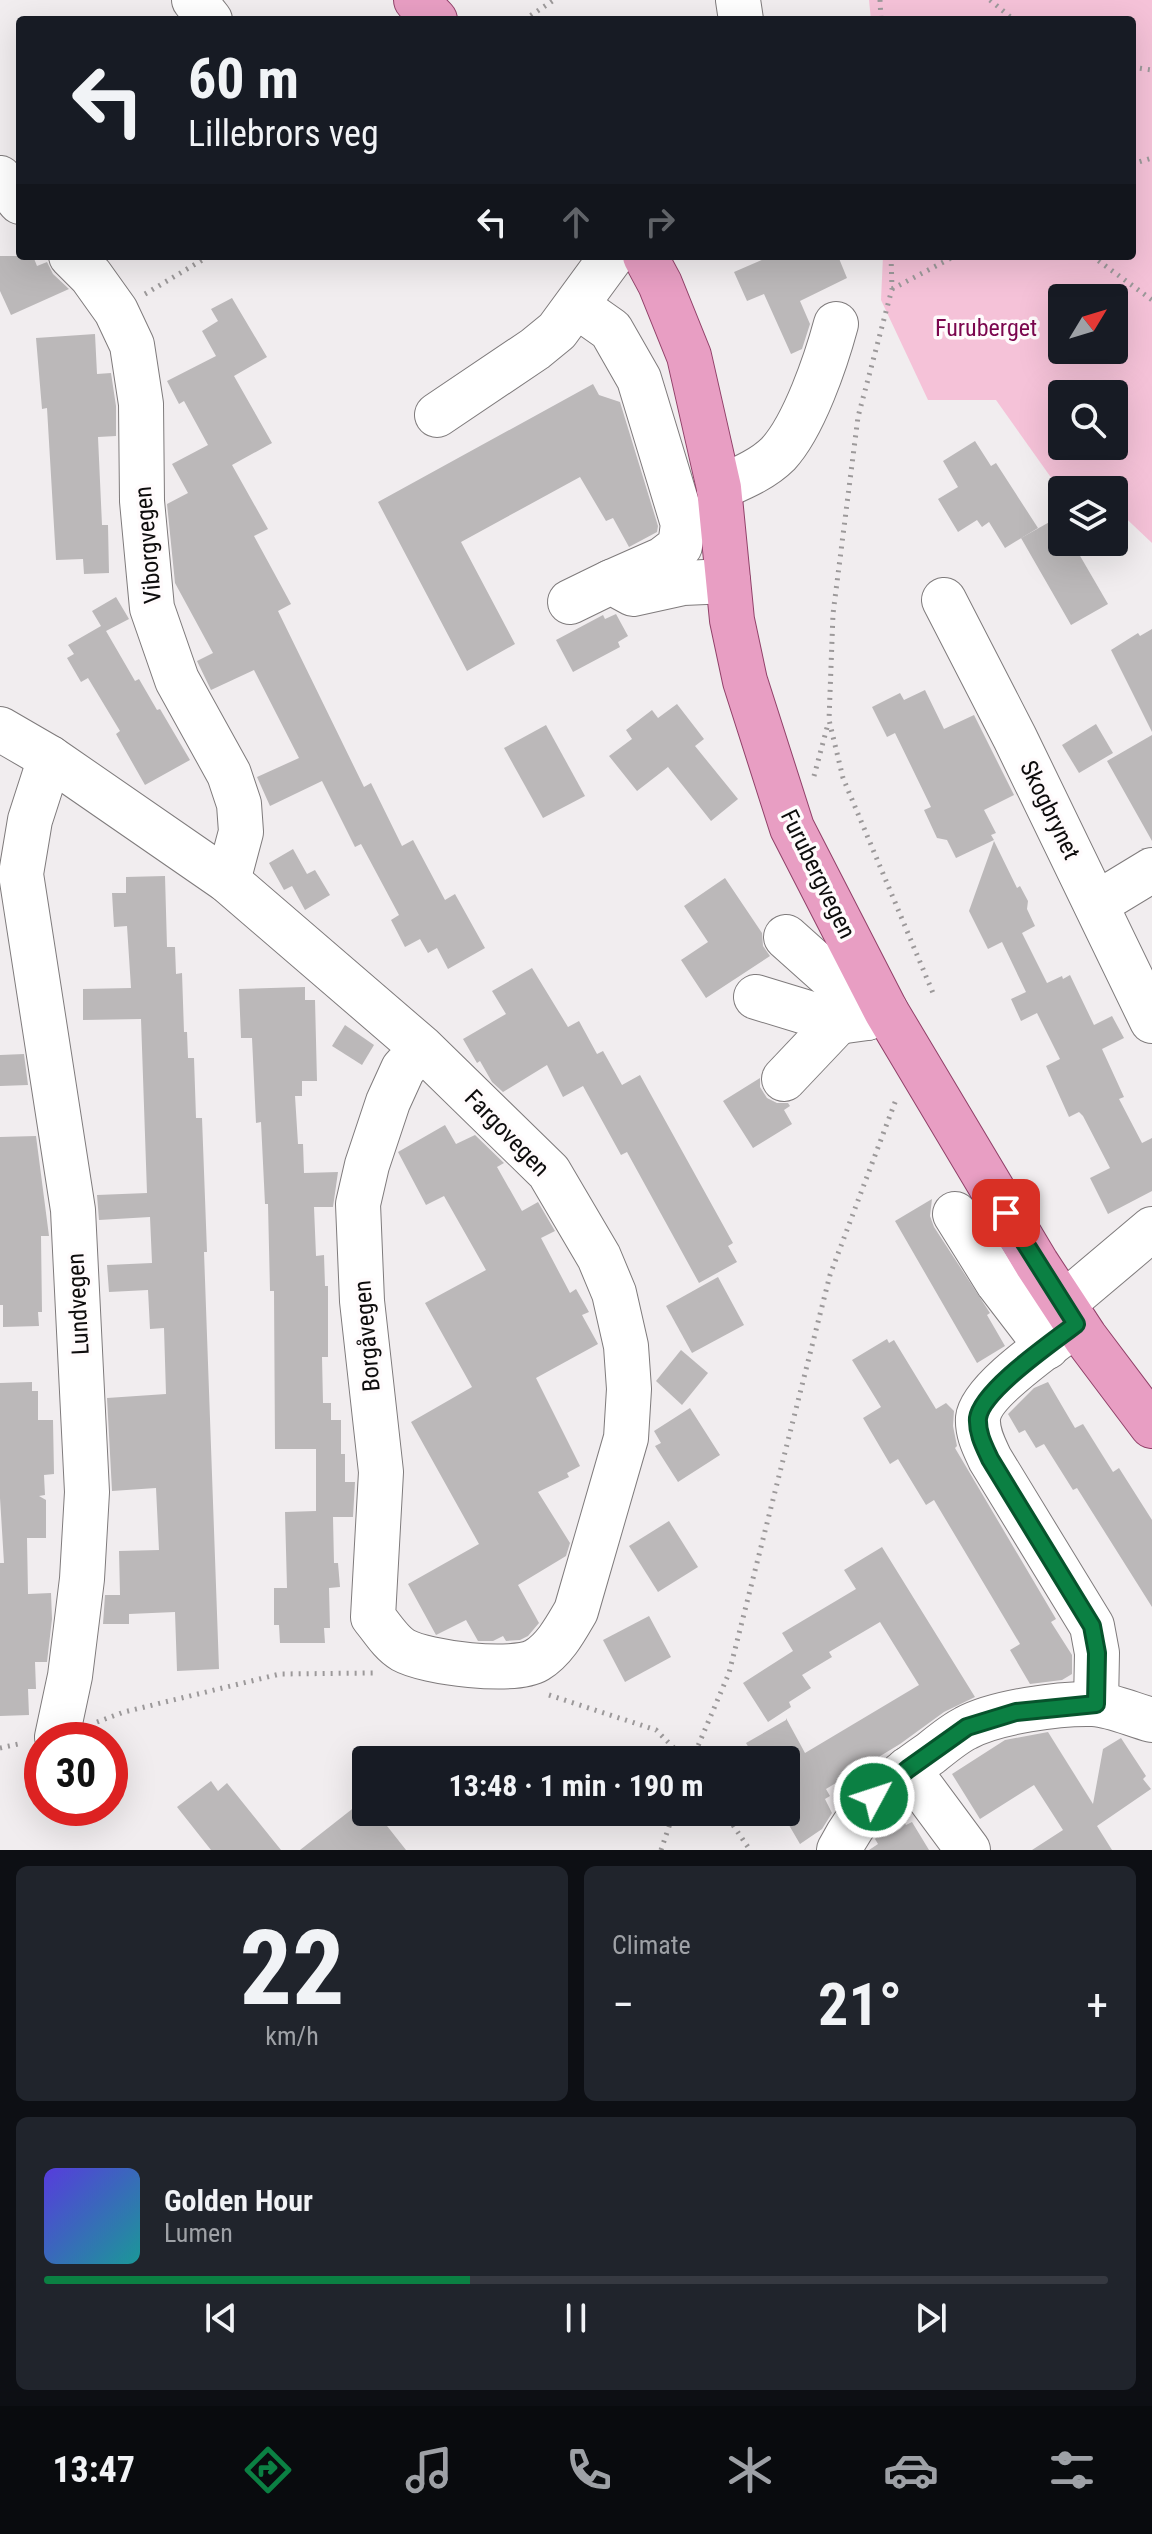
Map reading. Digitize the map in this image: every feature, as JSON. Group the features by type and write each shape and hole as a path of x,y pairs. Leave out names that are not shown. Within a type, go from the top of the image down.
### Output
{"main road":[{"path":"416,0 431,16"},
{"name":"Furubergvegen","path":"647,260 689,356 719,488 732,620 745,681 792,828 864,1017 1062,1325 1152,1426"}],"street":[{"path":"194,0 207,16"},
{"path":"0,178 16,197"},
{"name":"Viborgvegen","path":"75,260 91,276 116,311 132,345 141,404 142,501 152,608 177,680 229,774 239,804 241,832 228,881"},
{"path":"437,415 557,331 607,260"},
{"path":"570,602 663,559 680,546 683,524 639,379 611,330 577,306"},
{"path":"719,488 749,474 778,454 799,420 827,357 836,324"},
{"path":"611,582 633,594 683,583 728,581"},
{"name":"Skogbrynet","path":"944,600 1152,1021"},
{"name":"Fargovegen","path":"0,729 50,758 228,881 422,1048 549,1172 599,1257 614,1293 626,1346 629,1389 626,1438 576,1611 562,1637 537,1660 518,1666 489,1667 421,1658 400,1649 386,1654"},
{"name":"Lundvegen","path":"50,758 30,820 10,866 73,1210 86,1477 82,1579 70,1676 60,1722"},
{"path":"1096,904 1152,870"},
{"path":"786,937 852,996 864,1017"},
{"path":"756,997 864,1017"},
{"path":"784,1079 864,1017"},
{"name":"Borgåvegen","path":"386,1654 373,1617 381,1472 362,1301 358,1204 388,1102 403,1069 422,1048"},
{"path":"955,1214 998,1283 1062,1325"},
{"path":"1096,1704 1097,1653 1092,1626 990,1459 980,1439 978,1417 985,1401 1003,1381 1062,1325 1152,1229"},
{"path":"839,1850 853,1824 874,1797 967,1727 1016,1712 1096,1704 1152,1720"},
{"path":"908,1769 968,1850"}],"path":[{"path":"530,16 554,0"},
{"path":"990,0 1009,16"},
{"path":"116,311 202,260"},
{"path":"810,788 829,720 833,614 858,417 892,289 891,260"},
{"path":"892,289 947,260"},
{"path":"1097,260 1152,300"},
{"path":"829,720 843,778 933,993"},
{"path":"698,1746 729,1673 830,1275 899,1090"},
{"path":"97,1722 124,1712 280,1674 386,1654"},
{"path":"544,1694 656,1730 672,1746"},
{"path":"0,1748 24,1743"},
{"path":"661,1850 669,1826"},
{"path":"734,1826 750,1850"}],"green space":[{"name":"Furuberget","path":"869,0 1152,0 1152,543 1128,520 1128,476 1050,476 996,400 928,400 881,300 883,260 1136,260 1136,16 871,16"}],"building":[{"path":"0,256 35,260 37,266 47,262 53,274 69,289 11,315 0,291"},
{"path":"762,260 840,260 847,278 800,301 810,324 802,349 791,354 764,294 747,301 734,272"},
{"path":"232,298 267,357 234,376 272,443 232,465 268,529 254,536 291,604 278,611 364,787 371,783 402,846 413,840 445,900 455,894 485,948 448,969 437,948 428,953 420,939 405,947 391,920 399,915 361,844 355,847 322,781 270,806 257,777 299,758 254,670 211,690 197,661 213,653 175,583 167,504 188,493 172,464 208,445 184,401 179,404 167,381 216,356 202,331 218,321 211,309"},
{"path":"95,334 97,374 111,373 116,436 98,437 102,525 108,525 109,573 84,574 83,559 56,560 47,408 42,409 36,338"},
{"path":"593,384 599,395 620,402 658,526 657,532 629,547 613,518 606,521 580,477 461,542 515,644 467,671 378,502"},
{"path":"975,441 991,466 996,463 1038,528 1005,548 989,522 982,527 977,520 958,532 938,499 958,487 943,461"},
{"path":"1048,523 1048,556 1080,556 1108,604 1071,625 1021,538"},
{"path":"116,597 129,619 106,631 135,681 139,679 157,710 160,709 190,760 145,785 116,734 120,731 88,678 81,682 67,658 74,654 68,645 101,626 92,611"},
{"path":"616,614 628,636 618,642 620,647 573,672 556,640 603,615 605,619"},
{"path":"1152,629 1152,732 1111,650 1138,633 1140,636"},
{"path":"925,690 944,729 974,715 1014,795 984,810 996,833 991,835 994,840 956,858 947,840 937,838 924,810 931,807 895,733 887,737 872,707 900,693 904,700"},
{"path":"677,704 704,739 695,746 738,799 711,821 668,767 637,791 609,756 632,739 626,730 652,710 658,718"},
{"path":"1096,724 1113,753 1079,773 1062,745"},
{"path":"546,725 585,796 543,818 504,748"},
{"path":"1152,735 1152,841 1107,761"},
{"path":"994,841 1017,888 1020,886 1028,901 1027,909 1035,926 1022,933 1047,983 1070,975 1094,1025 1112,1016 1124,1038 1102,1049 1124,1097 1119,1099 1142,1143 1152,1138 1152,1191 1108,1214 1090,1178 1110,1168 1083,1116 1079,1112 1069,1117 1046,1066 1060,1059 1037,1013 1021,1021 1011,999 1026,992 1002,942 988,949 969,911"},
{"path":"293,849 307,874 315,870 330,895 305,910 292,886 284,890 269,863"},
{"path":"165,876 167,947 175,947 176,974 182,973 184,1032 187,1032 188,1058 194,1058 196,1118 202,1118 219,1669 177,1671 175,1612 129,1614 129,1624 103,1624 105,1595 120,1595 119,1551 159,1550 156,1488 112,1491 107,1398 166,1394 164,1328 150,1329 148,1290 109,1292 107,1265 152,1263 150,1217 99,1220 97,1195 147,1193 141,1019 83,1020 83,989 131,988 127,926 114,927 112,893 126,893 126,877"},
{"path":"725,878 762,933 763,946 770,956 706,998 681,960 708,942 684,906"},
{"path":"532,968 568,1027 579,1021 597,1054 603,1051 622,1085 640,1075 733,1243 728,1246 737,1262 699,1283 627,1152 621,1155 583,1086 563,1097 547,1065 503,1092 492,1082 480,1061 477,1063 463,1039 506,1014 492,991"},
{"path":"305,987 305,1000 315,1000 317,1081 302,1081 302,1096 295,1096 298,1144 303,1144 304,1173 338,1172 333,1207 314,1207 316,1256 324,1255 325,1286 328,1286 328,1357 322,1357 323,1403 331,1403 331,1420 341,1420 345,1482 355,1482 353,1517 333,1517 334,1563 338,1563 340,1587 329,1588 330,1628 324,1628 325,1643 280,1643 279,1625 274,1625 274,1588 287,1588 285,1512 316,1511 316,1449 275,1449 274,1291 270,1291 268,1204 265,1204 261,1122 256,1123 252,1038 241,1038 239,989"},
{"path":"345,1025 374,1045 362,1065 332,1046"},
{"path":"24,1054 28,1085 0,1086 0,1055"},
{"path":"760,1078 760,1087 767,1098 777,1103 788,1103 790,1106 784,1110 792,1124 753,1148 723,1101"},
{"path":"445,1125 456,1144 475,1135 504,1163 497,1167 522,1211 538,1202 555,1231 541,1238 570,1293 576,1289 589,1312 582,1315 598,1344 536,1378 580,1466 567,1473 569,1477 538,1492 570,1543 566,1556 518,1585 539,1623 520,1640 506,1641 503,1636 493,1641 478,1641 466,1620 436,1635 408,1584 479,1544 411,1422 472,1387 425,1303 486,1270 444,1196 426,1205 398,1152"},
{"path":"36,1136 49,1236 41,1236 42,1312 38,1312 39,1326 3,1327 3,1305 0,1305 0,1137"},
{"path":"932,1199 930,1216 934,1227 990,1313 987,1315 1005,1346 977,1363 895,1221"},
{"path":"718,1277 744,1325 692,1353 666,1306"},
{"path":"887,1339 889,1343 894,1340 936,1409 946,1403 954,1411 955,1448 1056,1619 1051,1622 1072,1655 1072,1674 1062,1680 1030,1684 1010,1650 1020,1644 934,1500 926,1505 898,1459 890,1464 863,1418 881,1407 852,1360"},
{"path":"681,1350 708,1373 682,1405 656,1381"},
{"path":"32,1382 32,1391 38,1391 38,1420 53,1420 54,1474 44,1475 45,1495 39,1496 46,1500 46,1538 27,1538 28,1594 51,1593 52,1619 47,1662 35,1662 36,1689 28,1689 29,1715 0,1716 0,1563 4,1563 0,1498 0,1383"},
{"path":"1048,1382 1075,1428 1083,1424 1113,1472 1119,1468 1152,1520 1152,1607 1077,1488 1073,1490 1044,1444 1036,1448 1025,1430 1019,1433 1008,1414 1034,1388"},
{"path":"690,1408 720,1455 678,1482 655,1446 661,1443 654,1431"},
{"path":"669,1521 698,1567 658,1592 629,1546"},
{"path":"882,1547 975,1697 944,1712 900,1744 826,1789 830,1796 825,1799 832,1813 822,1829 800,1844 790,1826 800,1826 800,1746 748,1746 746,1743 786,1718 805,1753 919,1685 880,1622 829,1652 832,1657 802,1675 811,1688 789,1702 791,1707 768,1722 743,1683 793,1651 782,1633 856,1589 844,1570"},
{"path":"649,1616 671,1657 625,1682 603,1640"},
{"path":"1048,1732 1093,1804 1103,1749 1121,1738 1146,1776 1143,1779 1151,1789 1097,1826 1112,1850 1032,1850 1063,1830 1034,1785 980,1819 952,1774 1005,1740"},
{"path":"211,1781 218,1791 227,1783 281,1850 211,1850 177,1807"},
{"path":"352,1809 352,1826 387,1826 406,1850 300,1850"},
{"path":"899,1813 906,1825 912,1822 929,1850 869,1850 878,1844 875,1839"}],"route":[{"path":"874,1797 967,1727 1016,1712 1096,1704 1097,1653 1092,1626 980,1439 978,1417 985,1401 1003,1381 1076,1324 1006,1213"}]}
